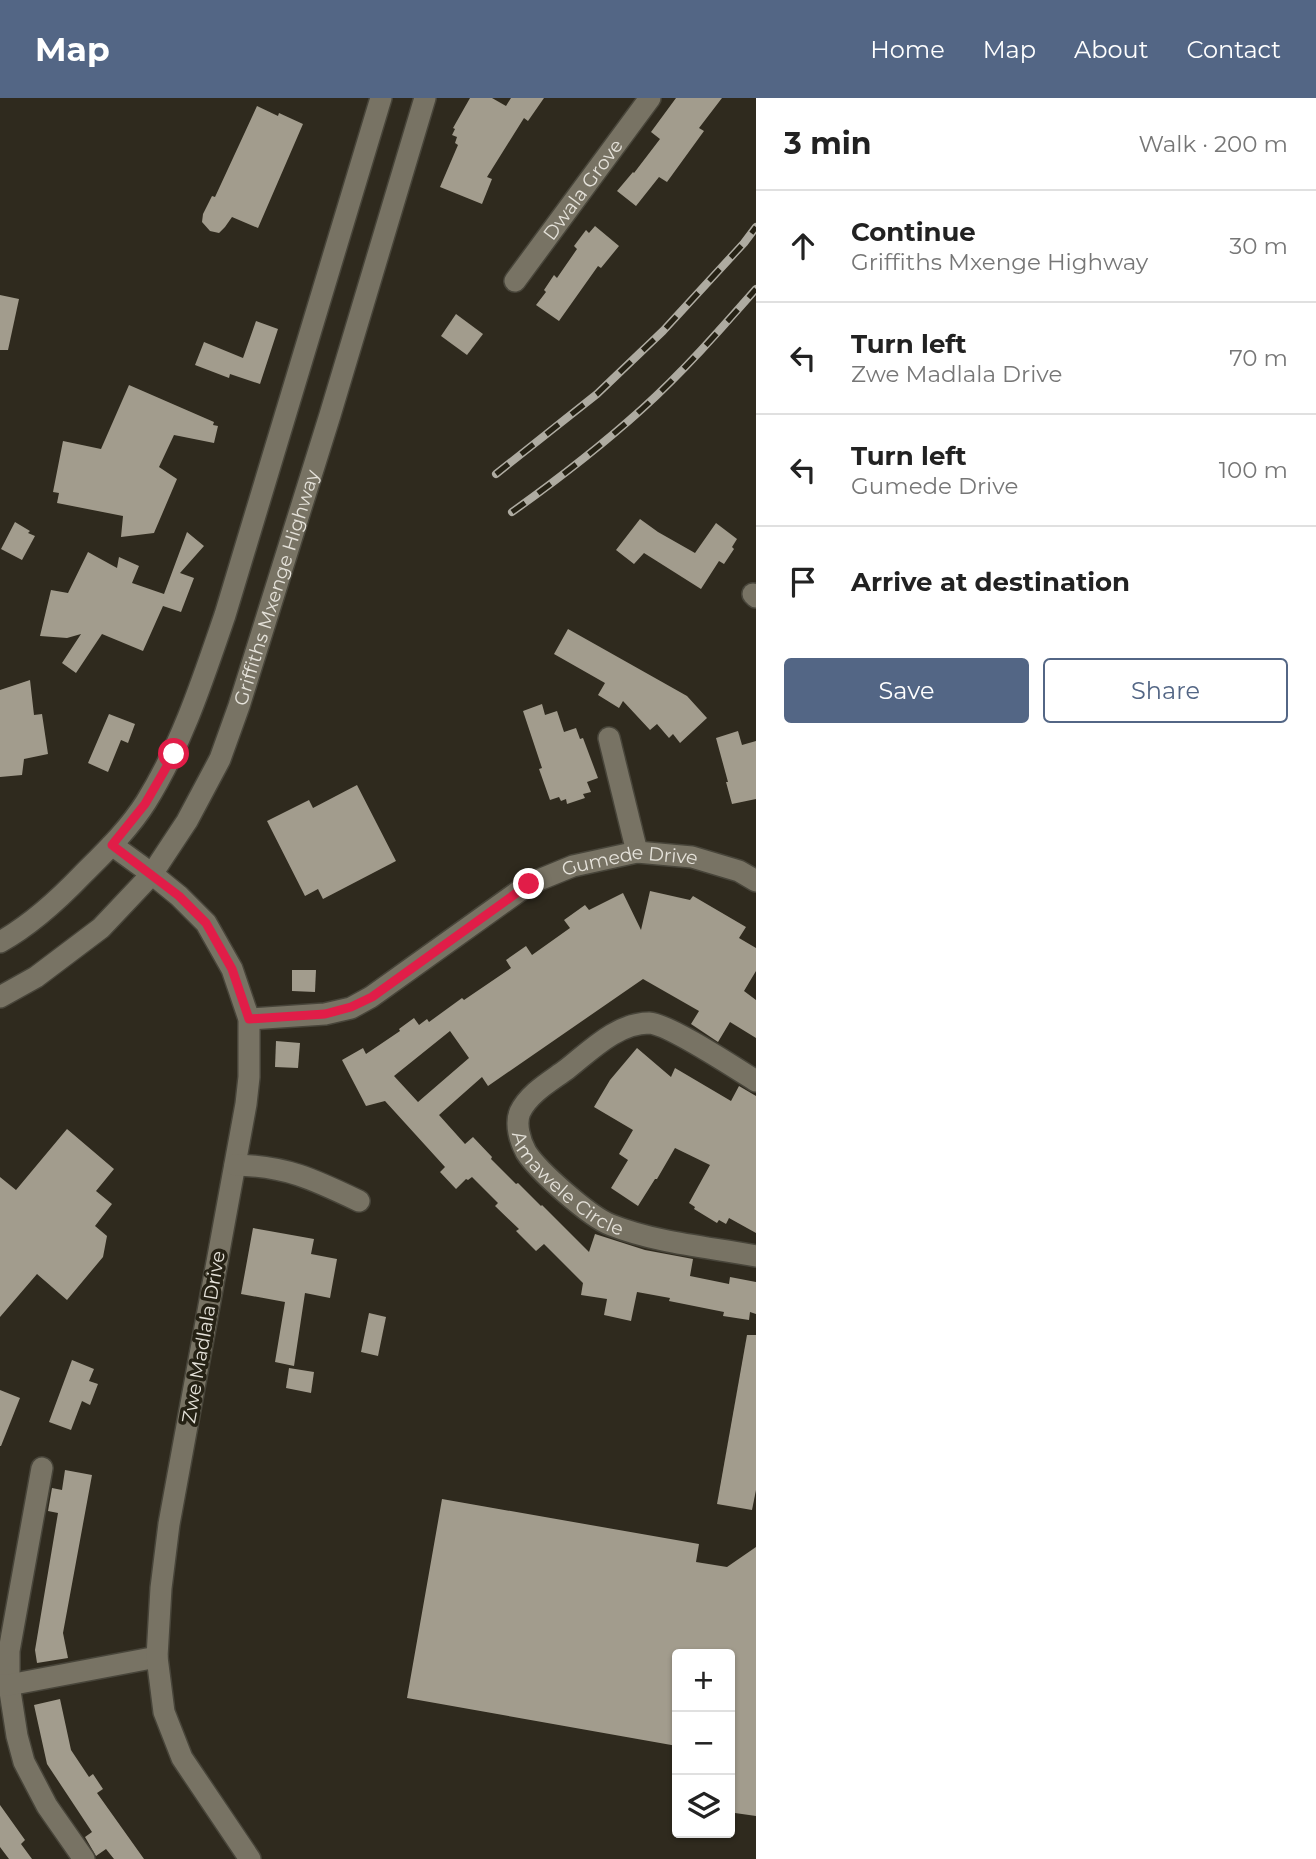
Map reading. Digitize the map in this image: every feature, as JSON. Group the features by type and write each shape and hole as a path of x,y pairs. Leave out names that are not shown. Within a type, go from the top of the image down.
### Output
{"street":[{"path":"0,942 63,895 112,845 145,804 174,754 225,615 381,98"},
{"name":"Griffiths Mxenge Highway","path":"0,998 36,977 101,928 152,874 187,821 219,759 240,706 425,98"},
{"name":"Dwala Grove","path":"515,281 650,98"},
{"path":"609,738 637,852"},
{"name":"Zwe Madlala Drive","path":"112,845 179,896 206,923 232,969 249,1019 249,1077 169,1524 161,1588 157,1657 164,1712 181,1758 250,1859"},
{"name":"Gumede Drive","path":"249,1019 325,1014 351,1007 372,997 529,884 573,866 637,852 692,857 739,871 756,881"},
{"name":"Amawele Circle","path":"756,1081 670,1030 650,1023 631,1026 613,1034 532,1096 519,1114 517,1130 526,1152 546,1176 608,1224 655,1238 756,1255"},
{"path":"234,1165 270,1167 290,1172 310,1178 359,1201"},
{"path":"42,1468 4,1685 24,1762 47,1806 83,1859"},
{"path":"4,1685 157,1657"}],"building":[{"path":"470,98 492,98 506,106 511,98 544,98 528,121 524,118 487,177 492,179 482,204 440,187 458,145 455,143 457,137 452,135 455,129 453,128"},
{"path":"676,98 722,98 699,128 704,131 667,182 659,177 636,206 617,191 660,139 651,132"},
{"path":"257,106 303,124 258,228 232,217 219,233 210,231 202,222 203,214 212,196 215,197"},
{"path":"595,226 619,246 601,268 598,266 559,321 536,305 554,275 557,278 577,249 574,246 586,230 589,233"},
{"path":"0,295 19,299 8,350 0,350"},
{"path":"456,314 483,334 467,355 441,336"},
{"path":"256,321 278,329 260,384 230,374 229,378 195,365 204,342 243,358"},
{"path":"129,385 218,426 214,443 174,435 159,467 177,479 154,533 121,537 123,516 57,503 59,493 53,492 63,441 101,449"},
{"path":"640,519 695,553 716,523 737,539 724,564 719,561 701,589 644,553 634,564 616,550"},
{"path":"15,522 35,536 22,560 1,549"},
{"path":"187,532 204,546 180,573 194,578 181,612 163,606 143,651 102,634 76,673 62,663 81,634 67,638 40,636 51,590 68,593 88,552 117,568 119,557 139,566 132,583 164,594"},
{"path":"568,629 687,696 707,718 680,743 673,734 669,738 657,724 650,730 623,701 619,708 598,695 605,683 554,654"},
{"path":"30,680 34,715 42,714 48,754 24,759 22,775 0,777 0,690"},
{"path":"542,704 545,715 557,711 564,732 576,728 580,739 583,738 598,778 587,782 591,792 583,794 585,798 567,804 566,799 561,801 559,797 550,800 523,711"},
{"path":"109,714 135,724 128,743 121,740 108,772 88,763"},
{"path":"738,731 742,745 756,741 756,799 732,804 716,738"},
{"path":"357,785 396,861 323,899 318,889 305,896 267,821 309,800 313,808"},
{"path":"650,891 690,900 693,896 746,927 739,938 756,948 756,971 744,991 756,1000 756,1038 730,1022 718,1042 691,1024 699,1011 643,979 488,1086 482,1077 439,1115 465,1144 473,1137 516,1184 542,1205 589,1252 595,1234 645,1250 693,1259 690,1276 729,1284 730,1277 756,1282 756,1314 750,1312 749,1320 723,1316 724,1312 637,1292 631,1321 604,1315 607,1299 581,1295 583,1283 544,1244 536,1251 516,1231 519,1229 495,1206 498,1203 472,1177 456,1189 440,1172 445,1167 385,1101 366,1106 342,1060 363,1048 366,1054 414,1018 419,1025 427,1019 429,1022 462,998 464,1000 511,968 506,960 526,946 532,955 570,928 564,920 585,905 589,910 623,893 641,930","holes":["450,1031 469,1058 418,1102 394,1076"]},
{"path":"292,970 316,970 315,992 292,991"},
{"path":"276,1041 300,1043 298,1068 275,1067"},
{"path":"637,1048 671,1077 675,1068 731,1101 739,1086 756,1096 756,1233 729,1218 726,1224 719,1220 717,1223 694,1209 689,1203 710,1165 675,1148 638,1206 611,1188 628,1160 619,1154 633,1130 594,1107 610,1080"},
{"path":"67,1129 114,1169 96,1191 112,1204 95,1226 107,1236 103,1257 67,1300 37,1274 0,1317 0,1177 16,1190"},
{"path":"253,1228 314,1239 311,1254 337,1259 330,1298 305,1293 294,1366 275,1362 285,1302 241,1294"},
{"path":"369,1313 386,1317 378,1356 361,1352"},
{"path":"747,1335 756,1335 756,1490 752,1510 717,1504"},
{"path":"72,1360 94,1369 89,1381 98,1384 90,1405 82,1401 71,1430 49,1422"},
{"path":"289,1368 314,1372 311,1393 286,1388"},
{"path":"0,1390 20,1398 1,1446 0,1446"},
{"path":"65,1470 92,1475 63,1633 68,1658 37,1663 35,1650 58,1513 48,1511 52,1488 62,1490"},
{"path":"442,1499 699,1544 696,1562 727,1567 756,1547 756,1816 735,1813 735,1649 672,1649 672,1745 407,1698"},
{"path":"60,1699 71,1750 89,1777 93,1774 103,1789 97,1793 144,1859 114,1859 106,1849 96,1856 85,1837 92,1832 47,1764 34,1705"},
{"path":"0,1805 25,1840 21,1844 32,1859 9,1859 0,1847"}],"railway":[{"path":"496,474 597,394 663,331 756,227"},
{"path":"512,512 642,409 687,366 756,289"}],"route":[{"path":"174,754 145,804 112,845 179,896 206,923 232,969 249,1019 325,1014 351,1007 372,997 529,884"}]}
